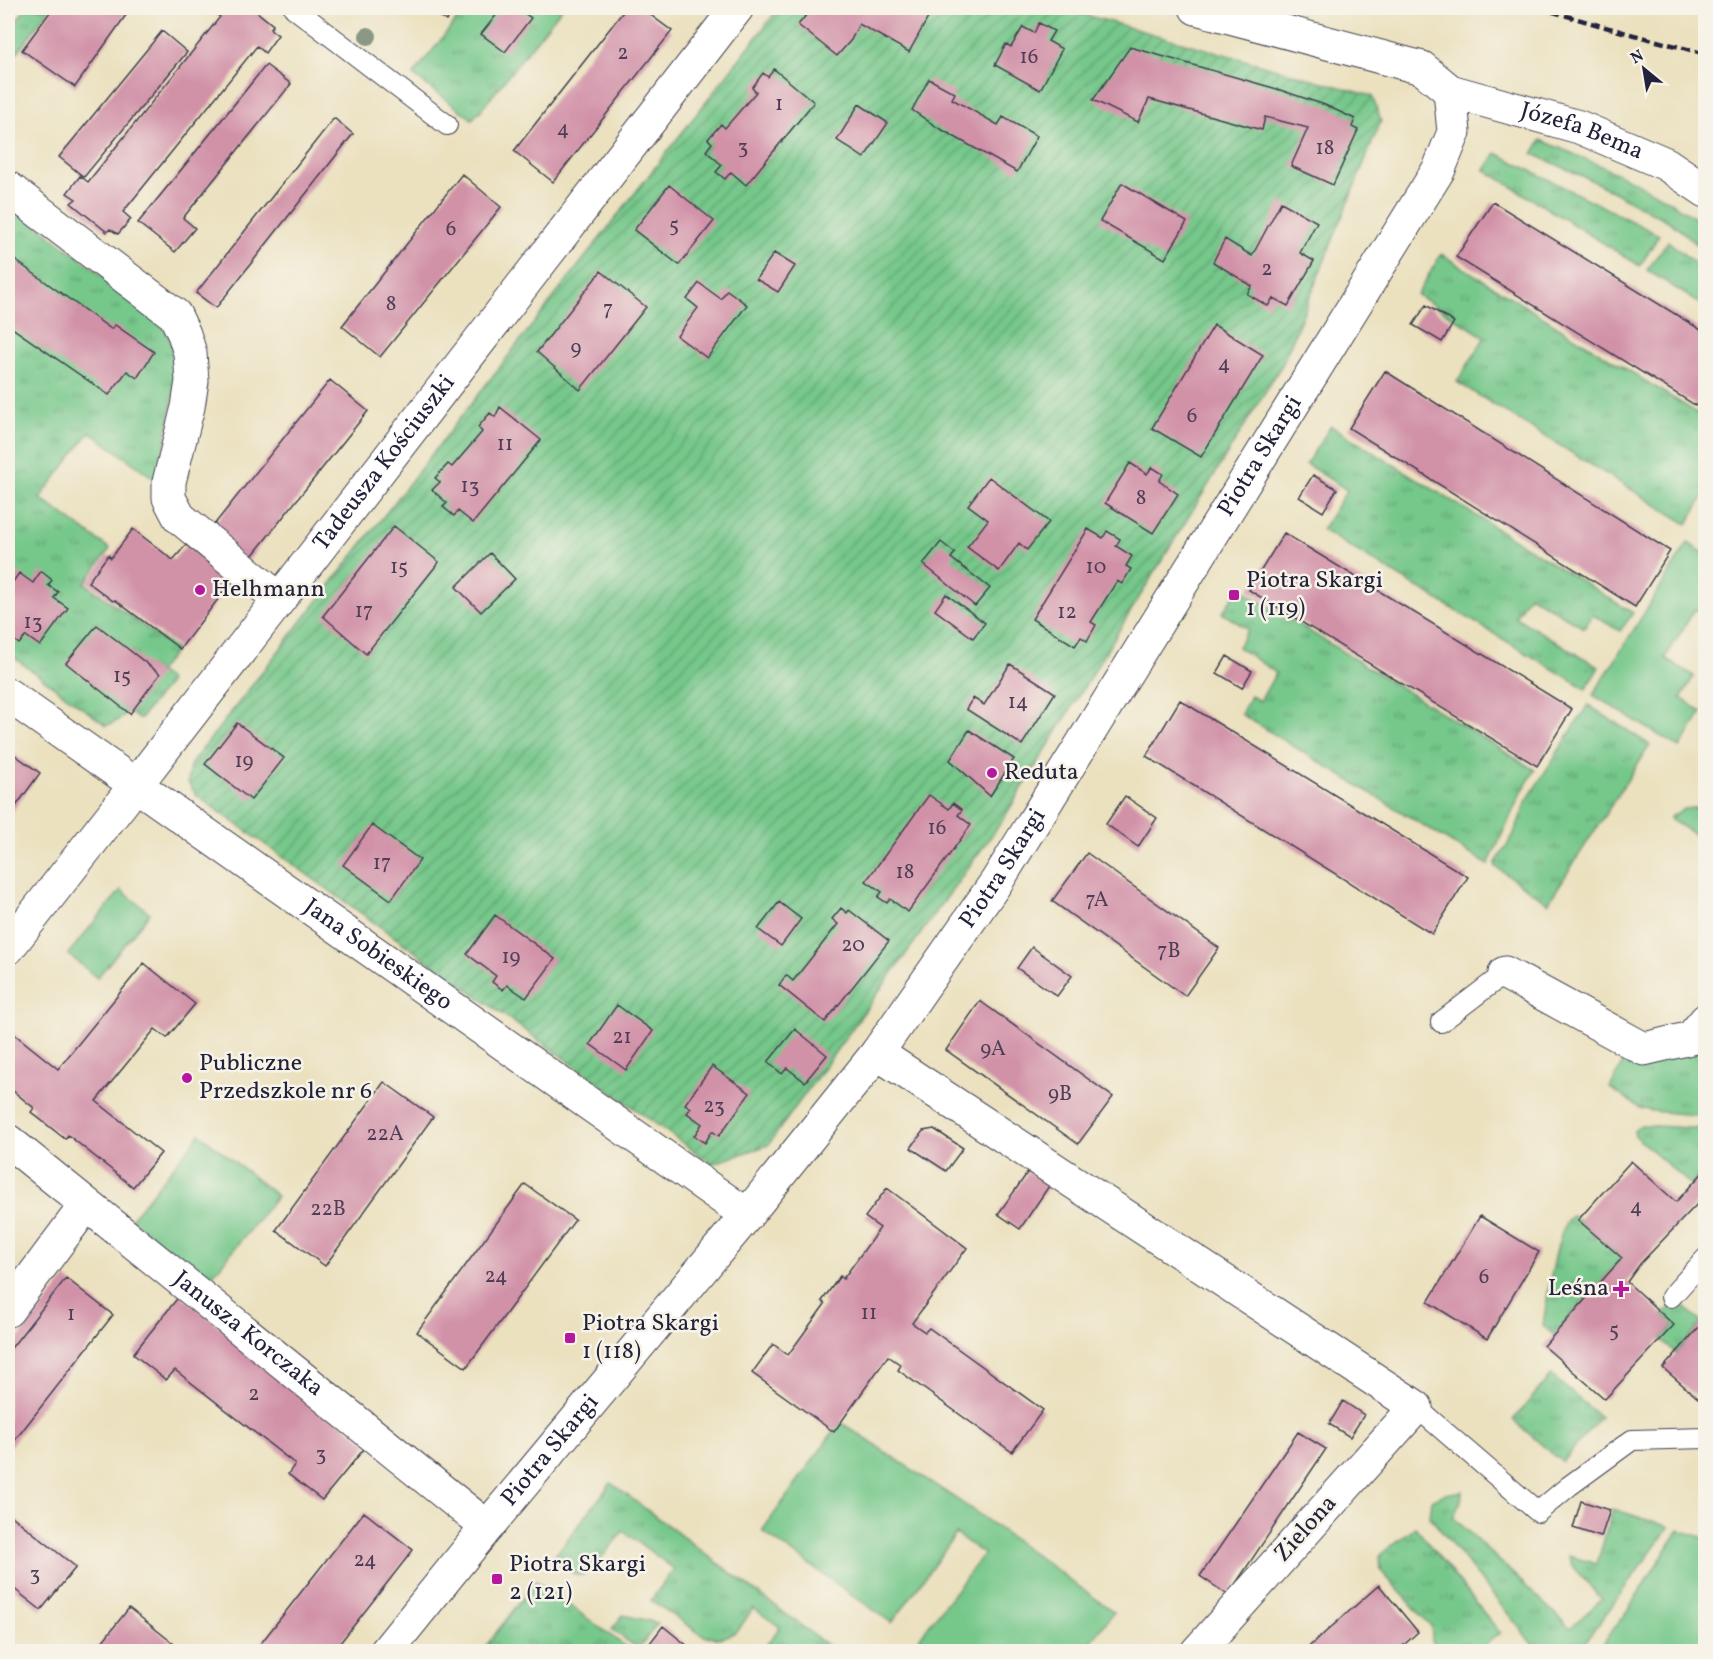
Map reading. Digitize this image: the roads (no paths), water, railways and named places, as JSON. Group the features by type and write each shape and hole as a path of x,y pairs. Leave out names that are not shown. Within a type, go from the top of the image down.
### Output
{"street":[{"name":"Tadeusza Kościuszki","path":"8,948 737,8"},
{"path":"1196,8 1422,68 1450,91"},
{"name":"Józefa Bema","path":"1450,91 1579,127 1666,164 1706,191"},
{"name":"Piotra Skargi","path":"386,1652 747,1215 877,1053 997,881 1439,169 1454,132 1450,91"},
{"path":"8,188 175,315 190,353 192,381 188,407 169,482 169,498 179,517 279,599"},
{"name":"Jana Sobieskiego","path":"8,695 747,1215"},
{"path":"1505,973 1644,1049 1691,1038 1706,1020"},
{"path":"877,1053 1416,1407"},
{"name":"Janusza Korczaka","path":"8,1141 487,1527"},
{"path":"8,1310 86,1205"},
{"name":"Zielona","path":"1197,1652 1416,1407"}],"lane":[{"path":"294,8 447,125"},
{"path":"1441,1022 1505,973"},
{"path":"1671,1297 1706,1258"},
{"path":"1416,1407 1538,1512 1632,1440 1706,1438"}],"railway":[{"path":"1539,8 1706,54"}],"place":[{"name":"Helhmann","path":"200,590"},
{"name":"Piotra Skargi 1 (119)","path":"1234,595"},
{"name":"Reduta","path":"992,773"},
{"name":"Publiczne Przedszkole nr 6","path":"187,1078"},
{"name":"Leśna","path":"1621,1289"},
{"name":"Piotra Skargi 1 (118)","path":"570,1338"},
{"name":"Piotra Skargi 2 (121)","path":"497,1579"}]}
